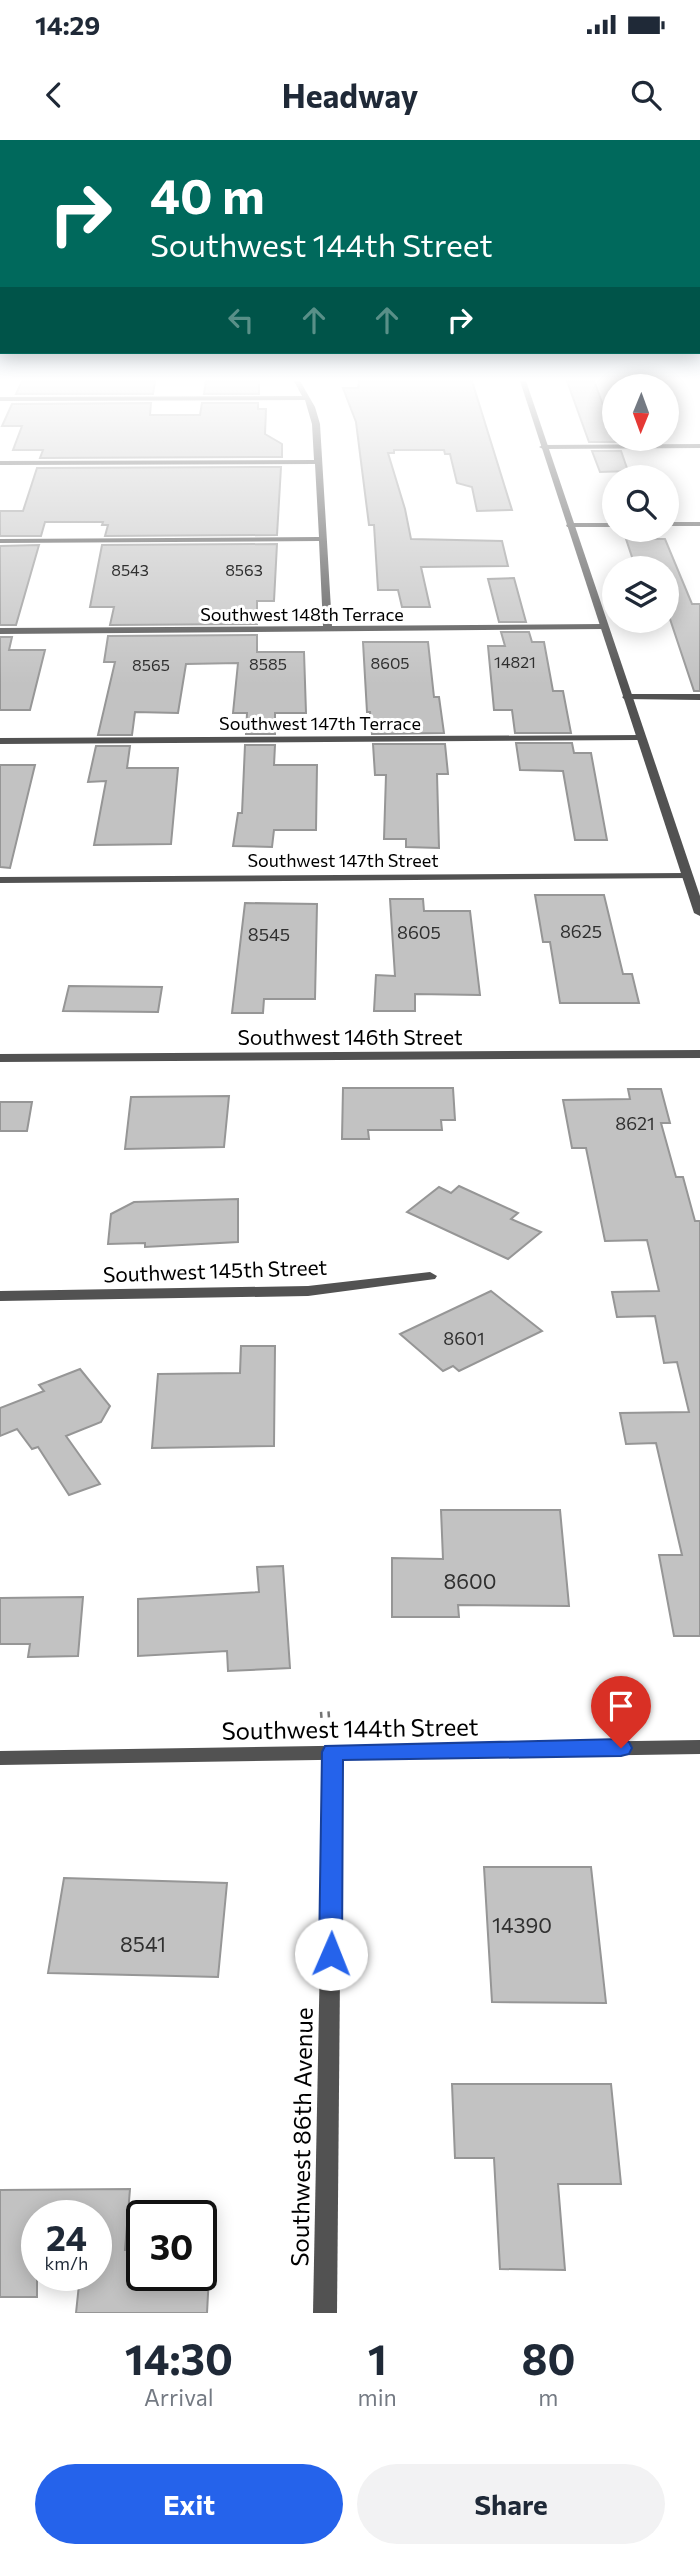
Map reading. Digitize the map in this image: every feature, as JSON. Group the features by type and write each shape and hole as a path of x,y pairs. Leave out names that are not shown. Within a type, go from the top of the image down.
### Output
{"street":[{"path":"320,482 328,629"},
{"path":"555,482 602,624"},
{"path":"679,524 700,524"},
{"path":"570,525 602,525"},
{"path":"0,541 324,539"},
{"name":"Southwest 148th Terrace","path":"0,631 602,627"},
{"path":"605,633 700,914"},
{"path":"627,698 700,697"},
{"name":"Southwest 147th Terrace","path":"0,741 640,737"},
{"name":"Southwest 147th Street","path":"0,880 687,876"},
{"name":"Southwest 146th Street","path":"0,1058 700,1054"},
{"name":"Southwest 145th Street","path":"0,1296 308,1292 430,1276"},
{"name":"Southwest 144th Street","path":"0,1758 700,1747"},
{"name":"Southwest 86th Avenue","path":"325,2313 333,1752"}],"path":[{"path":"320,1715 333,1714"}],"building":[{"path":"32,482 280,482 277,535 105,536 108,525 102,525 103,522 45,522 41,536 0,536 0,511 23,511"},
{"path":"364,482 397,482 411,539 502,541 508,566 421,567 430,607 402,607 398,590 378,590 374,525 369,525"},
{"path":"503,482 512,510 477,511 472,487 457,483"},
{"path":"627,542 666,542 672,556 632,556"},
{"path":"277,544 274,601 257,601 257,624 110,625 114,607 90,607 102,545"},
{"path":"39,545 16,625 0,625 0,546"},
{"path":"679,573 692,604 700,604 700,691 694,691 675,633 679,633"},
{"path":"514,578 526,622 499,622 488,579"},
{"path":"501,632 529,632 532,642 544,642 553,691 563,691 571,733 515,733 512,710 494,710 488,646 505,646"},
{"path":"257,635 257,652 304,652 306,713 275,713 275,734 246,734 247,713 233,713 238,663 186,664 178,713 135,712 132,735 98,735 115,662 104,662 108,636"},
{"path":"0,637 12,637 9,650 45,650 30,710 0,710"},
{"path":"363,642 428,642 434,697 439,697 444,733 372,734 370,712 367,712"},
{"path":"516,743 572,743 574,753 591,753 607,840 575,840 563,771 520,770"},
{"path":"373,744 445,744 448,774 437,774 439,848 406,847 406,839 384,839 386,775 375,775"},
{"path":"245,745 275,745 274,765 317,765 316,830 274,830 272,847 233,846 238,813 242,813"},
{"path":"96,746 130,746 127,768 178,768 171,844 94,845 106,781 88,782"},
{"path":"0,765 35,765 10,868 0,867"},
{"path":"535,895 604,895 623,974 632,974 639,1003 560,1003 550,942 543,942"},
{"path":"390,899 423,899 424,911 470,911 480,995 415,994 415,1011 374,1011 376,975 395,976"},
{"path":"245,903 317,904 315,999 264,999 263,1013 232,1013"},
{"path":"69,986 162,987 158,1012 63,1011"},
{"path":"343,1088 453,1088 455,1120 441,1120 442,1130 368,1130 369,1139 342,1139"},
{"path":"628,1089 661,1089 670,1123 661,1123 676,1177 683,1177 695,1221 700,1221 700,1636 674,1636 659,1555 682,1555 656,1443 626,1444 620,1413 689,1412 677,1362 664,1363 655,1316 617,1317 612,1292 659,1291 647,1240 605,1241 586,1148 572,1148 563,1100 630,1099"},
{"path":"229,1096 224,1147 125,1149 131,1097"},
{"path":"0,1102 32,1102 27,1131 0,1131"},
{"path":"459,1186 518,1213 511,1219 541,1232 508,1259 407,1212 439,1187 451,1193"},
{"path":"238,1199 238,1242 145,1247 145,1243 108,1244 111,1214 134,1202"},
{"path":"491,1291 542,1331 459,1371 453,1366 443,1371 400,1334"},
{"path":"241,1346 275,1346 274,1446 152,1448 158,1374 240,1373"},
{"path":"80,1369 110,1406 101,1422 66,1436 100,1484 69,1495 38,1447 32,1449 17,1429 0,1436 0,1408 44,1391 39,1385"},
{"path":"441,1510 560,1510 569,1606 458,1605 459,1617 392,1617 392,1558 443,1559"},
{"path":"283,1566 290,1668 228,1671 227,1651 138,1656 138,1599 259,1592 257,1567"},
{"path":"83,1597 78,1656 28,1657 30,1644 0,1644 0,1598"},
{"path":"484,1867 591,1867 606,2003 492,2002"},
{"path":"64,1878 227,1883 218,1977 48,1973"},
{"path":"452,2084 611,2084 621,2184 558,2184 565,2270 500,2269 494,2158 455,2158"},
{"path":"130,2189 129,2200 126,2200 126,2291 208,2291 207,2313 76,2313 78,2291 112,2291 112,2200 21,2200 21,2291 37,2291 37,2297 0,2297 0,2190"}],"route":[{"path":"331,1954 333,1752 621,1748"}]}
